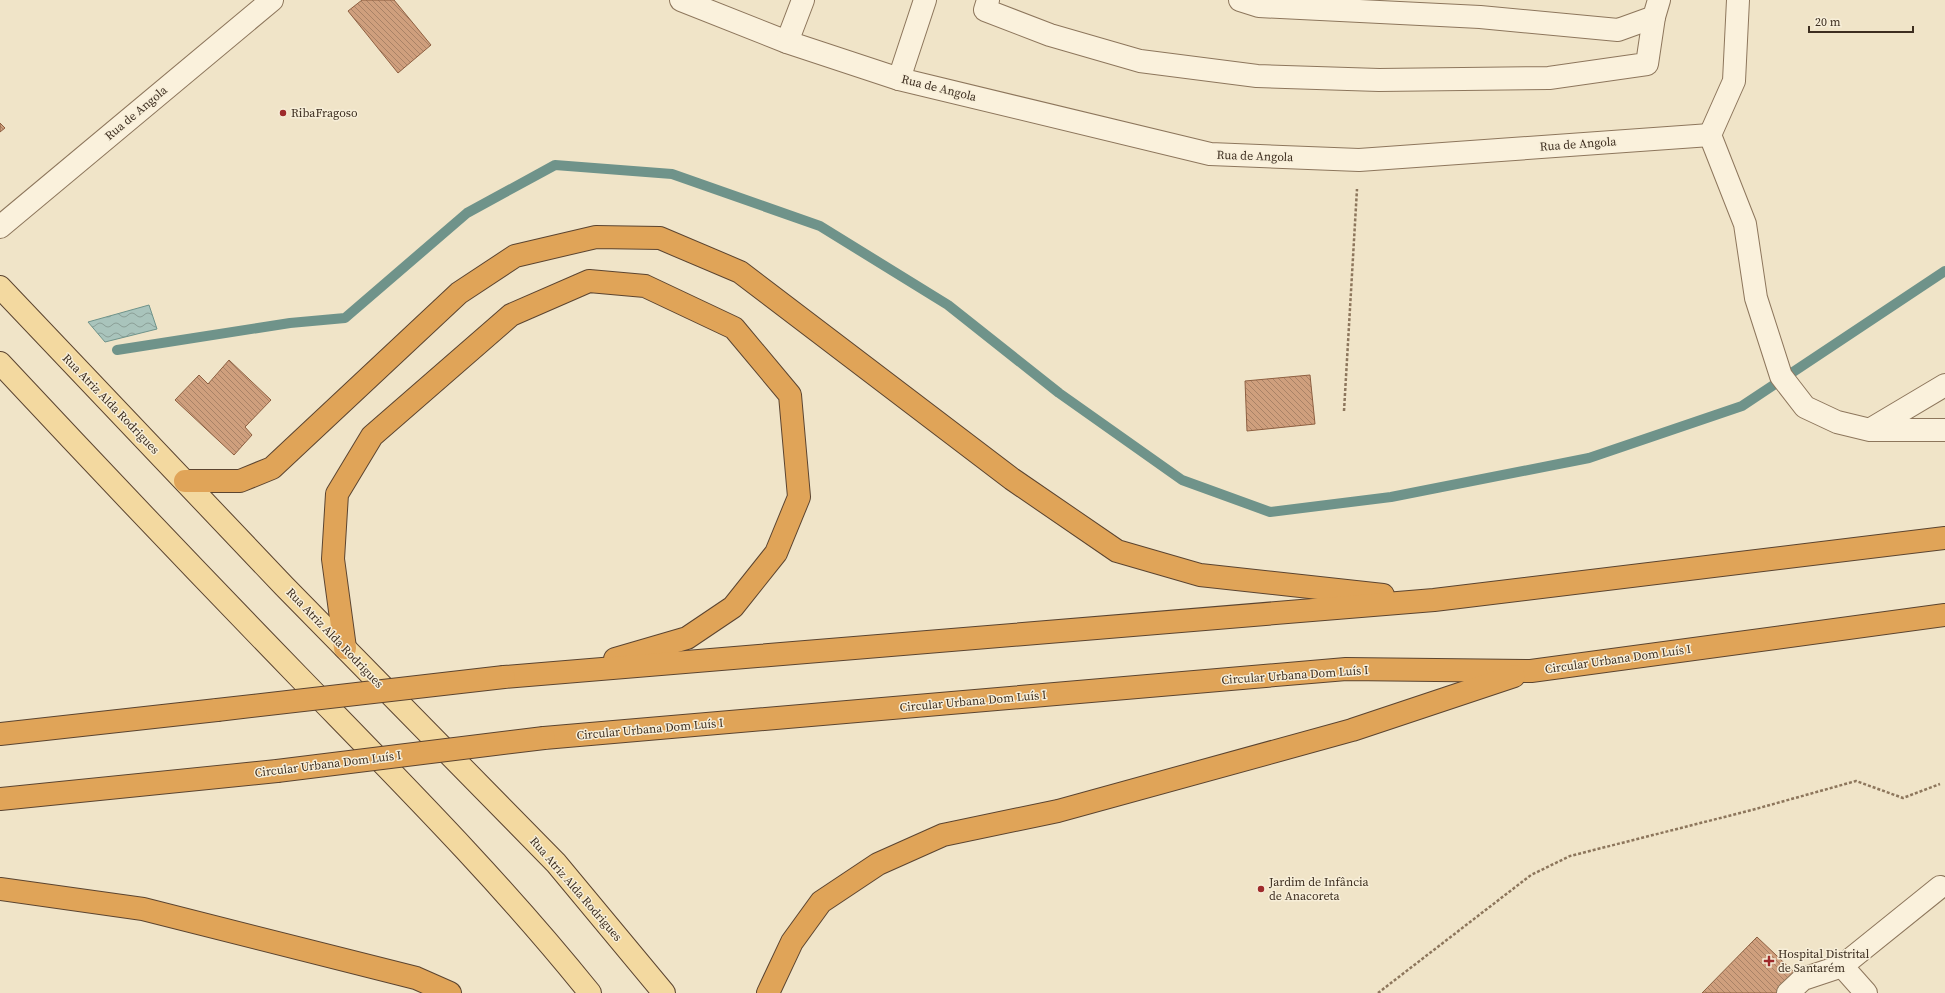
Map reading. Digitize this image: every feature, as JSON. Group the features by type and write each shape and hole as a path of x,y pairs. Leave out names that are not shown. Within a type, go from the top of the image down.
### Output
{"highway":[{"path":"185,481 240,481 272,468 458,292 515,256 596,237 660,238 740,272 1012,479 1117,551 1200,575 1434,600"},
{"path":"345,648 333,559 337,494 372,436 511,315 589,281 645,286 734,328 790,395 799,498 776,553 733,607 687,638 570,672"},
{"path":"0,734 504,677 1434,600 1945,538"},
{"name":"Circular Urbana Dom Luís I","path":"0,799 277,771 544,738 1346,669 1531,671 1945,615"},
{"path":"768,993 792,942 821,902 878,864 943,835 1058,811 1352,730 1531,671"},
{"path":"0,889 143,910 416,978 450,993"}],"main road":[{"name":"Rua Atriz Alda Rodrigues","path":"0,287 345,648 556,863 664,993"},
{"path":"0,363 143,516 456,838 547,940 590,993"}],"street":[{"name":"Rua de Angola","path":"0,227 272,0"},
{"name":"Rua de Angola","path":"682,0 787,42 899,79 1210,154 1359,160 1710,134"},
{"path":"787,42 803,0"},
{"path":"899,79 925,0"},
{"path":"988,0 985,10 1050,35 1140,61 1257,76 1380,80 1549,78 1647,64 1656,8"},
{"path":"1240,0 1259,6 1480,17 1618,30 1656,8"},
{"path":"1738,0 1734,81 1710,134 1745,224 1756,298 1788,384 1805,407 1837,422 1870,430 1945,430"},
{"path":"1870,430 1945,386"},
{"path":"1788,993 1802,979 1842,966 1943,888"},
{"path":"1842,966 1866,993"}],"path":[{"path":"1344,411 1359,160"},
{"path":"1378,993 1531,875 1570,856 1752,810 1856,780 1903,798 1940,784"}],"water":[{"path":"149,305 157,329 105,342 88,322"}],"building":[{"path":"362,0 394,0 431,45 398,73 348,11"},
{"path":"0,123 5,128 0,132"},
{"path":"229,360 271,400 245,427 252,435 234,455 175,400 199,375 208,384"},
{"path":"1310,375 1315,424 1247,431 1245,381"},
{"path":"1757,937 1797,975 1779,993 1702,993"}],"waterway":[{"path":"117,350 290,323 345,318 467,213 555,165 672,174 820,226 948,305 1059,393 1182,480 1270,512 1391,497 1589,458 1742,406 1945,271"}],"place":[{"name":"RibaFragoso","path":"283,113"},
{"name":"Jardim de Infância de Anacoreta","path":"1261,889"},
{"name":"Hospital Distrital de Santarém","path":"1769,961"}]}
